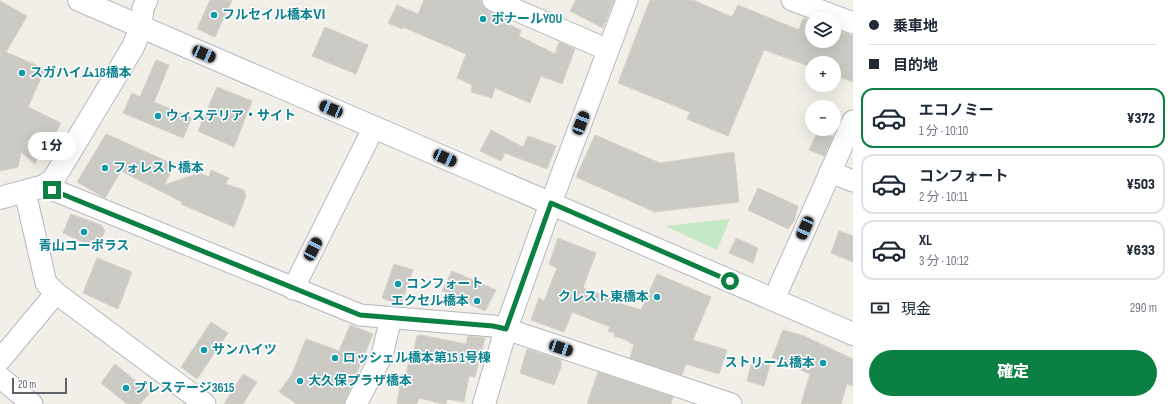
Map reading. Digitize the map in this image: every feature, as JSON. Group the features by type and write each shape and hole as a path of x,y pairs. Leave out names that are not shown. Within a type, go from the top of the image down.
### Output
{"street":[{"path":"79,0 853,334"},
{"path":"0,198 34,189 53,180 133,47 141,27 143,8 146,0"},
{"path":"493,0 608,50"},
{"path":"484,404 506,329 551,203 627,0"},
{"path":"792,0 853,23"},
{"path":"774,299 853,120"},
{"path":"293,289 374,127"},
{"path":"830,172 853,181"},
{"path":"34,189 360,315 493,326 506,329 731,404"},
{"path":"34,189 46,284 205,404"},
{"path":"0,360 56,293"},
{"path":"356,404 380,360 391,318"},
{"path":"0,377 32,404"}],"green space":[{"path":"730,219 717,250 665,226"}],"building":[{"name":"フルセイル橋本Ⅵ","path":"210,0 232,0 215,37 197,29"},
{"path":"424,0 481,0 483,7 488,11 509,20 507,24 521,30 519,36 555,54 559,42 575,49 562,84 541,76 530,103 495,88 492,98 471,92 472,85 457,78 466,54 403,27 402,29 388,23 397,5 418,14"},
{"path":"576,0 614,0 603,28 570,11"},
{"path":"650,0 693,0 732,17 738,5 799,30 803,18 805,19 805,48 841,48 841,32 853,36 853,82 841,78 841,56 805,56 805,65 764,50 728,136 687,119 690,112 618,83"},
{"path":"0,1 27,16 6,52 45,69 28,107 61,123 47,149 44,147 35,164 21,152 18,167 0,171"},
{"path":"325,27 368,45 356,74 312,56"},
{"name":"ウィステリア・サイト","path":"156,60 169,65 154,102 192,118 183,138 123,113 132,93 140,97"},
{"path":"217,87 252,101 234,147 198,131"},
{"path":"491,130 523,147 528,136 556,146 547,169 505,153 501,161 480,151"},
{"path":"106,134 175,165 164,185 199,173 209,177 211,170 229,178 226,184 244,190 246,196 234,227 181,204 182,202 121,171 105,198 77,182"},
{"path":"595,135 660,163 734,152 739,202 655,212 576,177"},
{"path":"816,136 833,137 824,156 809,150"},
{"path":"758,188 798,206 794,221 788,229 748,210"},
{"name":"青山コーポラス","path":"71,214 101,225 105,231 97,248 63,233"},
{"path":"839,231 853,236 853,262 831,253"},
{"path":"558,238 596,253 583,288 613,299 612,301 641,310 657,274 711,297 693,340 727,350 719,374 686,364 682,375 630,358 634,344 614,336 615,333 608,331 610,327 572,312 564,332 531,320 539,298 544,301 557,268 549,264"},
{"path":"736,238 758,248 753,263 729,253"},
{"path":"97,258 132,272 118,309 83,293"},
{"name":"コンフォート","path":"394,264 413,270 401,305 382,298"},
{"name":"エクセル橋本","path":"452,271 496,290 485,311 442,291"},
{"name":"サンハイツ","path":"211,322 228,333 197,379 181,367"},
{"path":"350,325 373,334 344,404 297,404 279,392 292,374 306,339 339,351"},
{"path":"783,330 804,336 853,359 853,386 847,384 841,404 801,404 810,374 772,358"},
{"path":"421,335 466,344 468,336 485,338 475,377 469,376 464,402 447,399 446,404 443,404 420,398 416,404 397,404 402,374 406,375 410,354 413,355 417,336"},
{"path":"527,349 561,360 561,367 554,385 520,373"},
{"path":"752,361 770,365 764,386 747,381"},
{"name":"プレステージ3615","path":"115,364 150,393 140,404 127,404 101,383"},
{"path":"598,372 673,397 671,404 587,404"},
{"path":"243,374 257,382 243,404 224,404"}],"place":[{"name":"フルセイル橋本Ⅵ","path":"214,15"},
{"name":"ボナールYOU","path":"483,19"},
{"name":"スガハイム18橋本","path":"22,73"},
{"name":"ウィステリア・サイト","path":"158,116"},
{"name":"フォレスト橋本","path":"105,168"},
{"name":"青山コーポラス","path":"84,232"},
{"name":"コンフォート","path":"398,284"},
{"name":"クレスト東橋本","path":"657,297"},
{"name":"エクセル橋本","path":"477,301"},
{"name":"サンハイツ","path":"204,350"},
{"name":"ロッシェル橋本第15 1号棟","path":"335,358"},
{"name":"ストリーム橋本","path":"823,363"},
{"name":"大久保プラザ橋本","path":"300,381"},
{"name":"プレステージ3615","path":"126,388"}],"route":[{"path":"52,190 360,315 493,326 506,329 551,203 730,281"}]}
